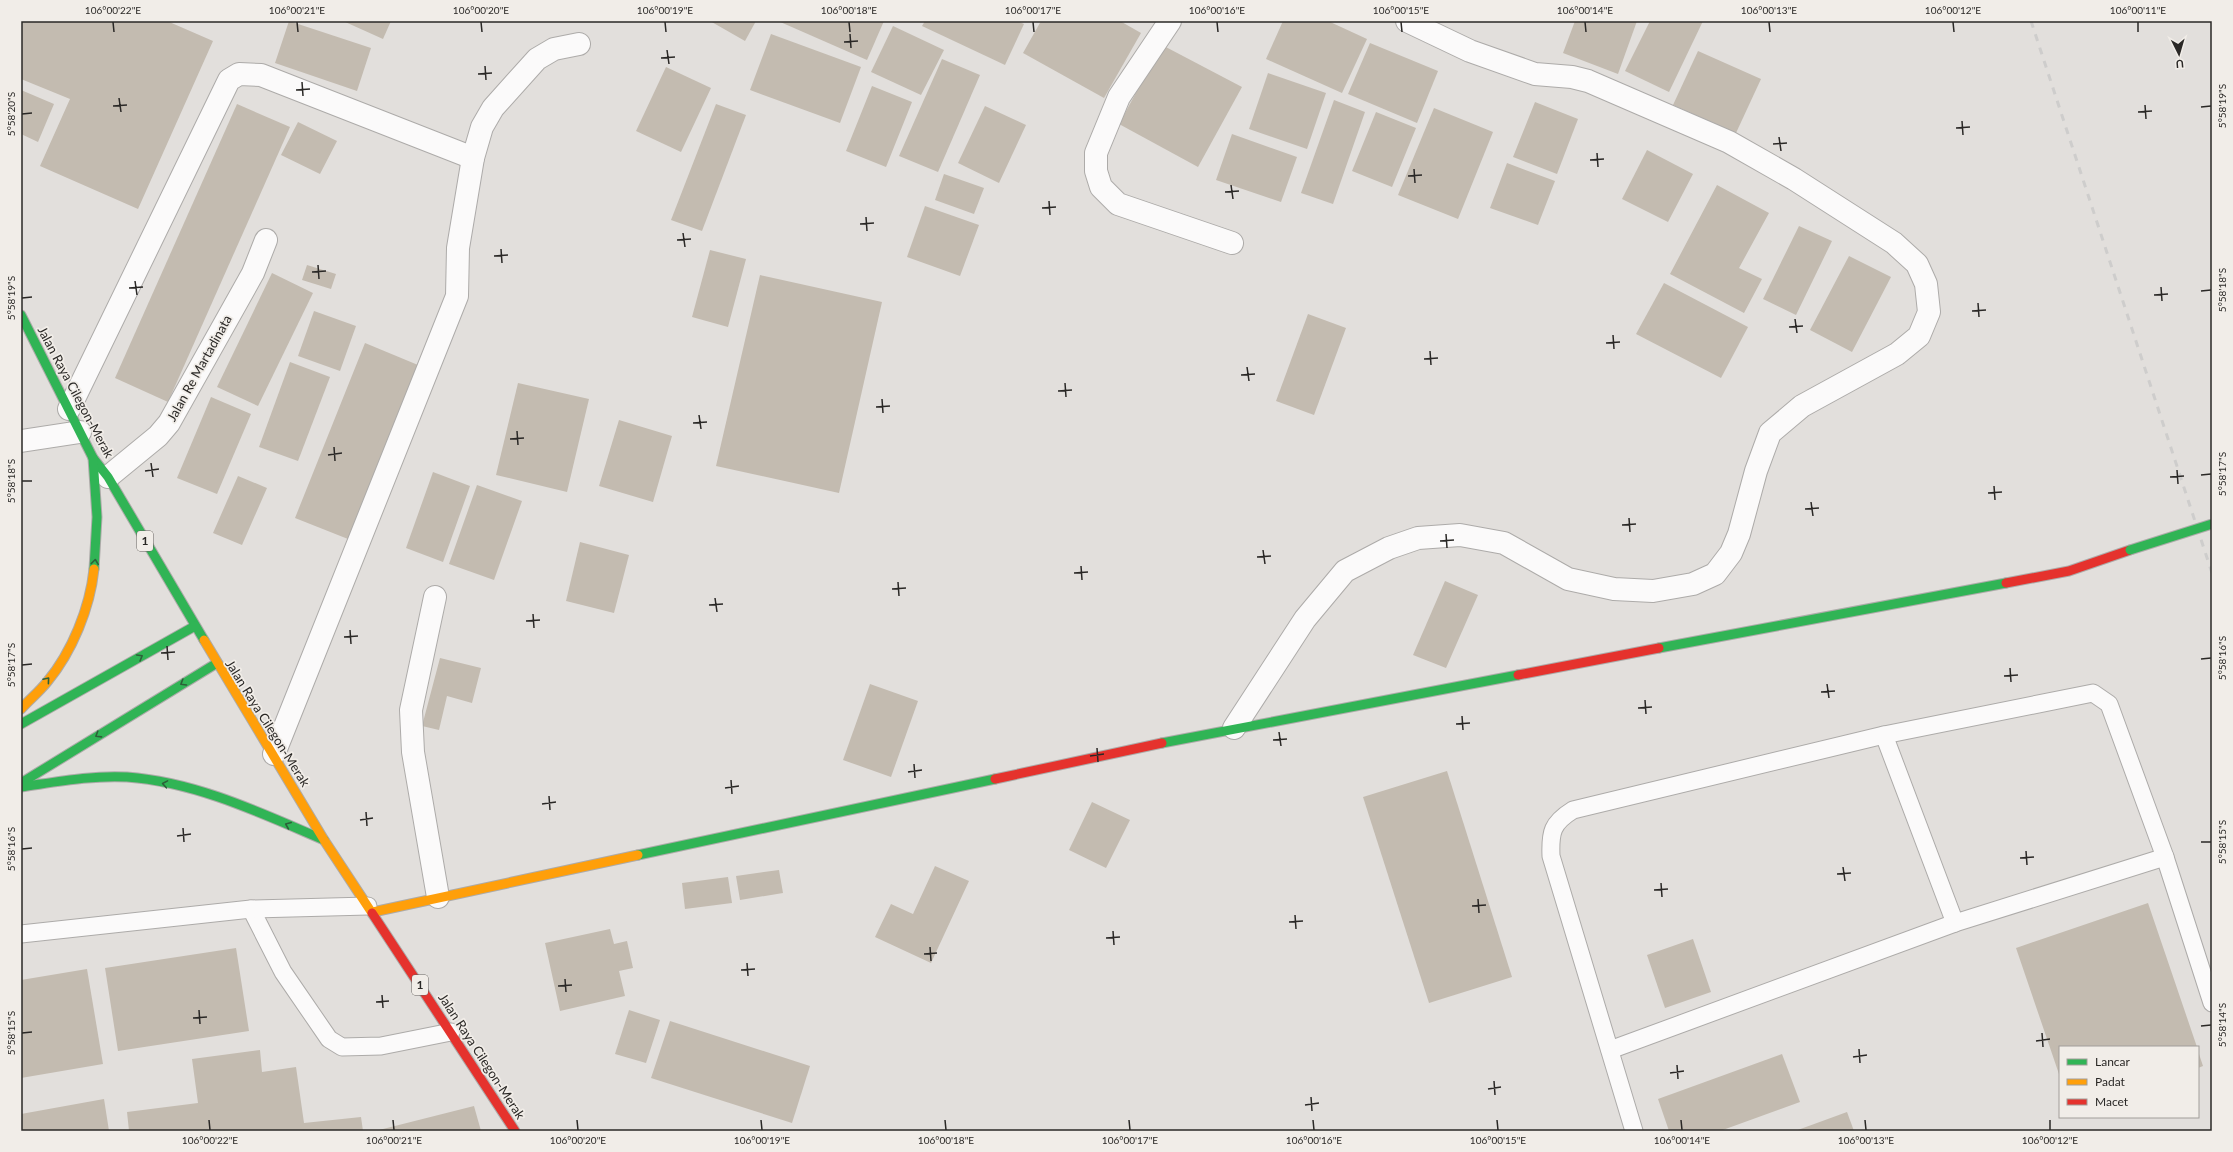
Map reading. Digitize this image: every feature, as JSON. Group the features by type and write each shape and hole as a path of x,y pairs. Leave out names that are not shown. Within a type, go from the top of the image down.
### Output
{"main road":[{"name":"Jalan Raya Cilegon-Merak","path":"21,315 93,458 108,477 217,663 274,754 324,840 371,909 515,1131"},
{"path":"21,709 50,678 75,636 89,600 96,561 98,523 93,458"},
{"path":"371,909 438,897 1234,728 2069,572 2130,550 2212,524"},
{"path":"21,724 195,626"},
{"path":"21,783 217,663"},
{"path":"21,787 80,779 128,777 174,785 262,813 324,840"}],"street":[{"path":"1170,21 1119,97 1096,153 1096,172 1101,187 1118,204 1232,243"},
{"path":"1234,728 1305,618 1345,571 1389,548 1418,538 1460,535 1504,543 1568,579 1614,589 1653,591 1693,584 1715,574 1734,547 1756,470 1770,433 1802,406 1897,354 1919,336 1929,312 1926,284 1917,264 1894,243 1794,179 1729,142 1588,81 1572,77 1535,74 1470,51 1407,21"},
{"path":"274,754 457,296 458,248 473,158 486,121 493,108 538,59 554,50 579,44"},
{"path":"69,409 229,80 239,74 261,75 473,158"},
{"name":"Jalan Re Martadinata","path":"108,477 158,436 169,423 253,273 266,240"},
{"path":"21,441 80,432"},
{"path":"436,597 411,710 413,752 438,897"}],"lane":[{"path":"1634,1131 1551,856 1550,838 1558,819 1573,810 1884,735 2092,693 2110,704 2165,857 2212,1003"},
{"path":"1884,735 1955,923"},
{"path":"1610,1050 1955,923 2165,857"},
{"path":"21,934 251,909 371,909"},
{"path":"251,909 283,972 329,1039 342,1047 381,1046 451,1032"}],"building":[{"path":"21,21 167,21 213,41 138,209 40,166 70,99 21,79"},
{"path":"289,21 371,48 357,91 275,63"},
{"path":"343,21 391,21 383,39"},
{"path":"710,21 756,21 745,41"},
{"path":"778,21 884,21 867,60"},
{"path":"925,21 1017,21 1024,24 1005,65 922,26"},
{"path":"1041,21 1120,21 1141,33 1104,98 1023,53"},
{"path":"1283,21 1328,21 1367,39 1342,93 1266,59"},
{"path":"1575,21 1637,21 1618,74 1563,53"},
{"path":"1650,21 1703,21 1669,92 1625,71"},
{"path":"893,26 944,50 921,95 871,72"},
{"path":"771,34 861,67 840,123 750,90"},
{"path":"1370,43 1438,71 1417,123 1348,94"},
{"path":"1162,45 1242,87 1198,167 1119,124"},
{"path":"1698,51 1761,79 1736,133 1673,105"},
{"path":"942,59 980,75 938,172 899,156"},
{"path":"666,67 711,88 681,152 636,131"},
{"path":"1268,73 1326,93 1307,149 1249,129"},
{"path":"872,86 912,102 886,167 846,151"},
{"path":"21,90 54,104 38,142 21,134"},
{"path":"1334,100 1365,112 1333,204 1301,193"},
{"path":"1535,102 1578,119 1557,174 1513,157"},
{"path":"237,104 290,127 168,402 115,378"},
{"path":"716,104 746,115 702,231 671,220"},
{"path":"985,106 1026,125 999,183 958,163"},
{"path":"1434,108 1493,132 1458,219 1398,195"},
{"path":"1376,112 1416,128 1392,187 1352,171"},
{"path":"298,122 337,141 320,174 281,155"},
{"path":"1232,134 1297,157 1281,202 1216,180"},
{"path":"1647,150 1693,174 1668,222 1622,199"},
{"path":"1507,163 1555,181 1538,225 1490,208"},
{"path":"944,174 984,188 974,214 935,200"},
{"path":"1717,185 1769,213 1739,268 1762,279 1744,313 1670,274"},
{"path":"925,206 979,225 960,276 907,257"},
{"path":"1799,226 1832,241 1796,315 1763,299"},
{"path":"710,250 746,259 728,327 692,317"},
{"path":"1849,256 1891,277 1852,352 1810,330"},
{"path":"307,265 336,274 331,289 302,280"},
{"path":"272,273 313,293 258,406 217,387"},
{"path":"760,275 882,302 839,493 716,466"},
{"path":"1664,283 1748,327 1721,378 1636,334"},
{"path":"314,311 356,326 340,371 298,356"},
{"path":"1308,314 1346,328 1314,415 1276,401"},
{"path":"365,343 418,365 348,539 295,518"},
{"path":"290,362 330,377 298,461 259,447"},
{"path":"518,383 589,399 567,492 496,475"},
{"path":"211,397 251,414 217,494 177,478"},
{"path":"619,420 672,436 653,502 599,486"},
{"path":"433,472 470,486 443,562 406,548"},
{"path":"238,476 267,488 242,545 213,533"},
{"path":"477,485 522,501 494,580 449,564"},
{"path":"580,542 629,555 614,613 566,601"},
{"path":"1445,581 1478,595 1446,668 1413,655"},
{"path":"440,658 481,668 472,703 447,696 439,730 422,726"},
{"path":"870,684 918,701 891,777 843,760"},
{"path":"1447,771 1512,977 1429,1003 1363,797"},
{"path":"1092,802 1130,820 1106,868 1069,850"},
{"path":"935,866 969,881 931,963 875,937 891,904 913,914"},
{"path":"779,870 783,893 740,900 736,876"},
{"path":"728,877 732,903 685,909 682,883"},
{"path":"2148,903 2197,1046 2059,1046 2059,1074 2016,948"},
{"path":"610,929 614,944 627,941 633,968 619,971 625,996 560,1011 545,943"},
{"path":"1693,939 1711,992 1665,1008 1647,955"},
{"path":"236,948 249,1031 118,1051 105,968"},
{"path":"87,969 103,1064 21,1078 21,980"},
{"path":"629,1010 660,1020 646,1063 615,1054"},
{"path":"670,1021 810,1066 792,1123 651,1078"},
{"path":"260,1050 262,1072 296,1067 304,1123 361,1117 363,1131 129,1131 127,1112 198,1103 192,1059"},
{"path":"1782,1054 1800,1102 1720,1131 1669,1131 1658,1099"},
{"path":"2199,1054 2203,1066 2199,1068"},
{"path":"104,1099 109,1131 21,1131 21,1114"},
{"path":"474,1106 481,1131 379,1131 379,1130"},
{"path":"1847,1112 1854,1131 1795,1131"}],"railway":[{"path":"2031,21 2212,573"}],"traffic: fast":[{"path":"21,315 93,458 108,477 204,640"},
{"path":"93,458 97,517 94,569"},
{"path":"2130,550 2212,524"},
{"path":"1659,648 2006,583"},
{"path":"21,724 195,626"},
{"path":"21,783 217,663"},
{"path":"1162,743 1518,675"},
{"path":"21,787 74,779 101,777 127,777 153,780 178,785 228,800 324,840"},
{"path":"638,855 995,779"}],"traffic: slow":[{"path":"21,709 47,682 72,643 84,614 92,584 94,569"},
{"path":"204,640 324,840 372,913"},
{"path":"373,912 638,855"}],"traffic: jam":[{"path":"2006,583 2069,571 2130,550"},
{"path":"1518,675 1659,648"},
{"path":"995,779 1162,743"},
{"path":"372,913 515,1131"}]}
